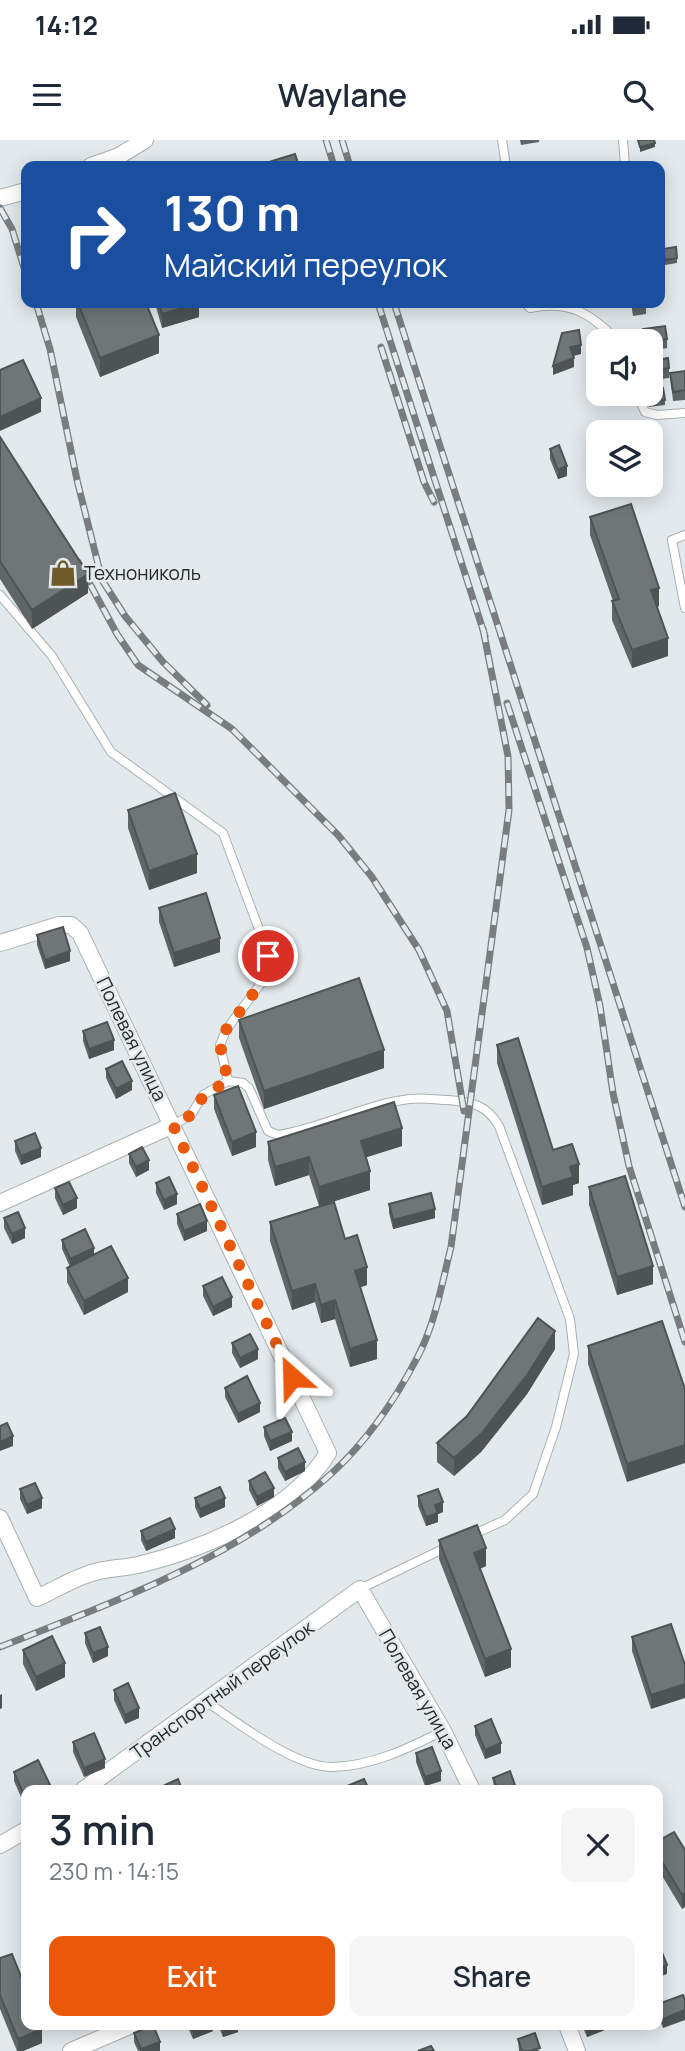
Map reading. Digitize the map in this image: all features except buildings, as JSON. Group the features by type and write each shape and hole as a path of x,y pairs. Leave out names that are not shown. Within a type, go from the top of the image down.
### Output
{"street":[{"path":"106,161 145,140"},
{"path":"0,198 21,192"},
{"name":"Полевая улица","path":"0,943 59,925 71,925 80,933 328,1453 317,1471 287,1499 255,1520 186,1550 137,1565 94,1572 37,1598 0,1518"},
{"path":"0,1203 173,1125"},
{"name":"Полевая улица","path":"360,1589 443,1731 470,1785"},
{"name":"Транспортный переулок","path":"90,1785 360,1589"},
{"path":"0,1845 21,1833"},
{"path":"71,2051 104,2045 125,2030"},
{"path":"568,2030 577,2051"}],"lane":[{"path":"502,140 505,161"},
{"path":"623,140 625,161"},
{"path":"575,308 606,329"},
{"path":"642,406 645,412 657,415 685,413"},
{"path":"685,535 672,540 685,608"},
{"path":"0,595 52,656 111,752 223,833 268,956 265,978 226,1030 220,1045 228,1081"},
{"path":"173,1125 191,1115 204,1095 228,1081 243,1083 249,1088 268,1131 278,1135 413,1098 480,1106 491,1113 499,1126 570,1319 574,1354 556,1427 533,1494 505,1520 360,1589"},
{"path":"207,1702 293,1757 329,1767 374,1760 408,1749 443,1731"}],"railway":[{"path":"326,140 332,161"},
{"path":"342,140 348,161"},
{"path":"0,208 12,229 21,258"},
{"path":"38,308 50,349 77,480 102,580 125,616 163,662 207,705"},
{"path":"380,308 485,636"},
{"path":"396,308 685,1207"},
{"path":"381,347 424,482 434,502"},
{"path":"78,562 117,634 138,665 232,729 338,835 372,877 419,950 447,1011 464,1111"},
{"path":"0,1647 174,1575 257,1530 296,1503 345,1461 368,1434 417,1358 429,1332 451,1247 509,810 508,756 483,629"},
{"path":"507,703 587,948 629,1166 685,1342"}],"place":[{"name":"Технониколь","path":"63,573"}],"route":[{"path":"268,956 265,978 226,1030 220,1045 228,1081 204,1095 191,1115 173,1125 292,1377"}]}
